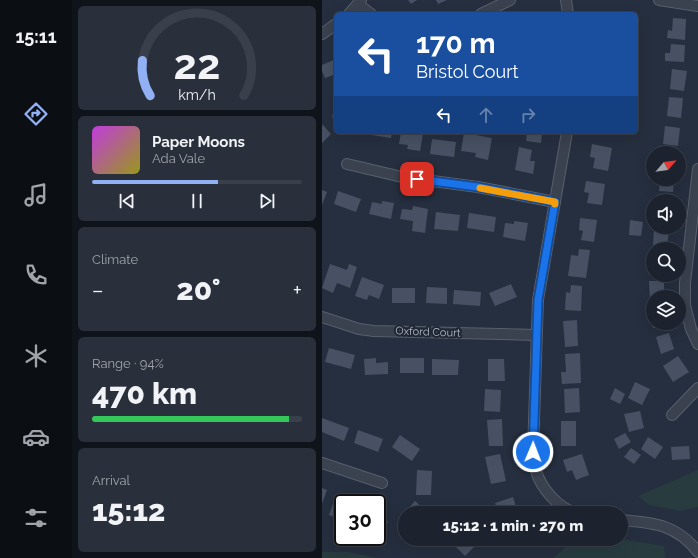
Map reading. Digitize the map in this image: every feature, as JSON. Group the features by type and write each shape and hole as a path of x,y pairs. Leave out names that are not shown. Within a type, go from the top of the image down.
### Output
{"street":[{"path":"485,12 510,0"},
{"path":"566,0 568,12"},
{"path":"659,0 698,6"},
{"path":"351,12 359,2 369,12"},
{"path":"322,34 334,25"},
{"path":"562,506 552,497 541,483 536,471 533,452 538,300 567,134"},
{"path":"347,164 402,177 478,187 555,202"},
{"path":"698,169 695,215 685,283 685,305 691,329 698,344"},
{"name":"Oxford Court","path":"322,317 359,329 374,331 536,335"},
{"path":"672,415 698,388"},
{"path":"322,462 382,483"},
{"path":"628,521 656,523 669,528 682,535 698,552"}],"green space":[{"path":"698,470 698,507 680,511 649,505 638,496"},
{"path":"628,540 664,546 665,558 554,558 567,546 628,546"},
{"path":"322,552 348,552 377,558 322,558"}],"building":[{"path":"408,0 417,0 411,4"},
{"path":"436,0 447,0 438,4"},
{"path":"673,18 686,19 685,40 667,38 668,30 672,31"},
{"path":"671,44 685,45 684,62 665,61 665,53 670,53"},
{"path":"334,60 334,75 325,78 322,71 322,65"},
{"path":"672,69 687,71 684,91 670,89"},
{"path":"669,97 683,98 681,118 667,116"},
{"path":"322,124 331,134 322,143"},
{"path":"665,126 680,128 678,146 663,144"},
{"path":"365,134 392,134 391,138"},
{"path":"401,134 423,134 420,151 407,149 408,145 399,144"},
{"path":"464,134 492,138 488,160 475,157 476,153 461,151"},
{"path":"527,134 542,134 541,143 526,141"},
{"path":"432,139 456,142 454,157 430,154"},
{"path":"592,144 612,148 608,171 593,168 595,158 590,157"},
{"path":"519,147 532,150 530,161 535,161 533,174 515,170"},
{"path":"586,181 605,184 602,205 587,203 589,193 584,192"},
{"path":"659,186 673,186 673,192 659,191"},
{"path":"322,190 327,192 322,205"},
{"path":"338,191 361,199 356,212 334,204"},
{"path":"382,201 394,203 391,219 369,214 372,202 382,204"},
{"path":"413,206 428,209 425,233 412,231 413,221 400,219 402,209 412,210"},
{"path":"436,212 460,215 458,231 434,229"},
{"path":"469,213 496,217 494,232 467,228"},
{"path":"580,218 597,220 594,242 581,240 583,231 579,230"},
{"path":"630,220 643,222 641,236 629,235"},
{"path":"514,221 528,223 525,241 503,237 505,223 514,224"},
{"path":"654,234 669,234 668,242 653,242"},
{"path":"579,249 590,250 586,278 568,276 571,255 578,256"},
{"path":"330,264 347,270 349,264 357,267 350,288 337,283 333,293 322,288"},
{"path":"362,277 384,285 379,299 369,295 367,300 355,296"},
{"path":"649,282 664,282 664,290 649,290"},
{"path":"511,284 517,297 495,306 489,293"},
{"path":"571,285 582,286 581,311 565,310 566,292 570,293"},
{"path":"427,287 447,288 447,304 426,303"},
{"path":"392,288 415,288 415,303 392,303"},
{"path":"454,290 481,292 480,306 453,304"},
{"path":"577,320 578,346 565,347 563,321"},
{"path":"669,333 674,349 661,354 656,337"},
{"path":"329,348 355,355 351,369 325,362"},
{"path":"580,353 581,383 562,384 561,372 566,372 565,354"},
{"path":"678,356 689,372 673,382 663,366"},
{"path":"376,358 376,363 388,362 388,374 365,375 364,359"},
{"path":"400,358 424,358 424,373 400,373"},
{"path":"432,359 459,360 458,375 432,375"},
{"path":"488,359 504,359 505,381 488,381"},
{"path":"635,382 650,389 642,405 628,398"},
{"path":"579,388 580,412 565,413 564,389"},
{"path":"615,388 625,394 620,404 610,399"},
{"path":"485,389 501,390 500,412 484,411"},
{"path":"640,411 644,428 629,432 624,414"},
{"path":"322,418 349,428 344,441 322,432"},
{"path":"502,419 503,446 489,446 487,420"},
{"path":"561,421 576,421 576,446 561,446"},
{"path":"358,430 383,439 378,452 354,443"},
{"path":"625,433 631,442 619,449 614,439"},
{"path":"400,435 420,449 412,461 392,447"},
{"path":"648,437 663,447 655,459 641,449"},
{"path":"689,446 690,459 672,460 671,447"},
{"path":"631,448 641,455 634,464 624,457"},
{"path":"500,454 506,481 491,484 485,457"},
{"path":"582,454 589,475 576,480 572,470 567,472 563,460"},
{"path":"417,470 432,471 431,495 416,495"},
{"path":"322,488 327,490 322,504"},
{"path":"513,497 516,506 496,506 495,503"},
{"path":"334,501 334,517 329,515"},
{"path":"415,501 420,506 411,506"},
{"path":"455,546 475,546 465,556"}],"slow traffic":[{"path":"480,188 555,202 555,204"}],"route":[{"path":"417,179 478,187 555,202 538,300 533,452"}]}
